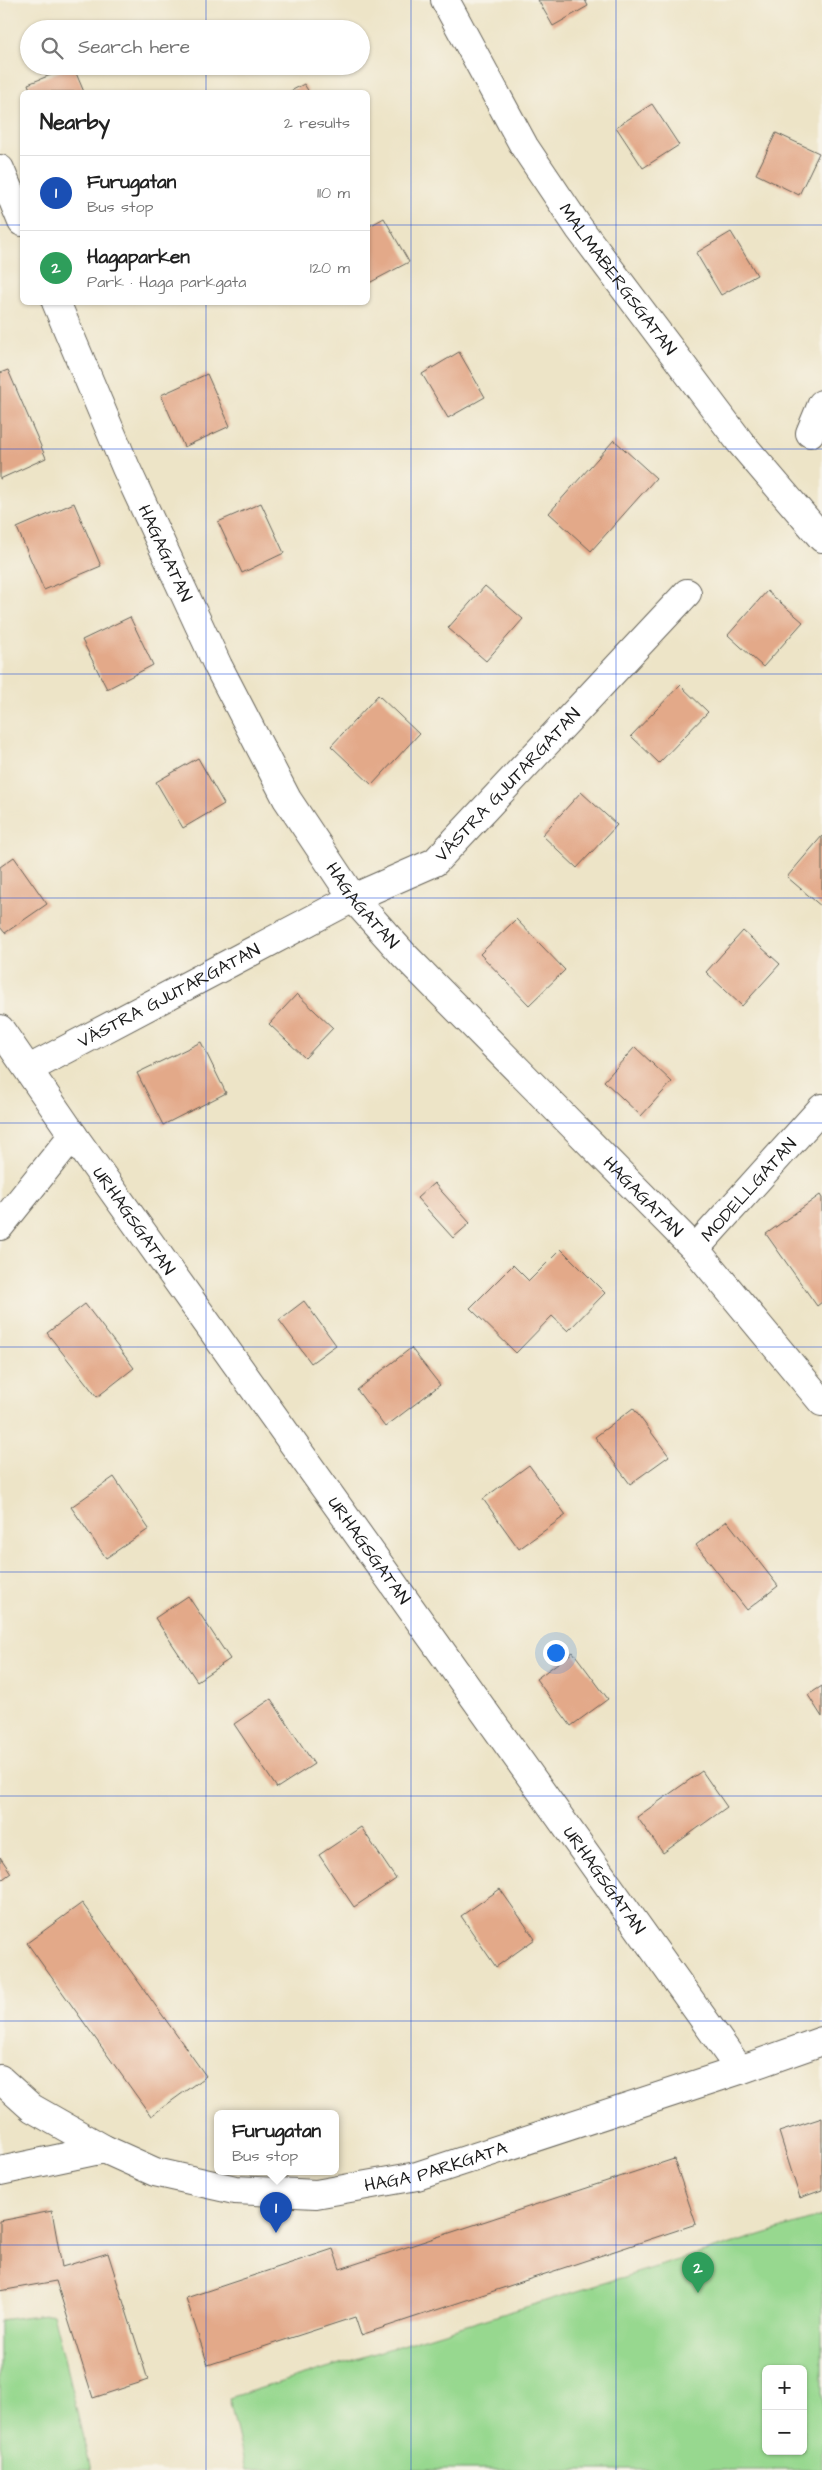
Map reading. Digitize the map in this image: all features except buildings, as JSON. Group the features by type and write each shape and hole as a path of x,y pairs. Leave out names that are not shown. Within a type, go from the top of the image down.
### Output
{"street":[{"name":"MALMABERGSGATAN","path":"445,0 524,146 580,228 740,442 822,538"},
{"path":"0,169 20,217"},
{"name":"HAGAGATAN","path":"57,305 126,468 218,666 287,799 353,898 404,956 695,1249 822,1402"},
{"path":"810,433 822,404"},
{"name":"VÄSTRA GJUTARGATAN","path":"29,1069 353,898 435,862 687,593"},
{"name":"URHAGSGATAN","path":"0,1029 73,1135 740,2070"},
{"name":"MODELLGATAN","path":"695,1249 822,1108"},
{"path":"0,1226 73,1135"},
{"name":"HAGA PARKGATA","path":"0,2079 32,2108 104,2150 155,2172 234,2190 316,2194 417,2176 740,2070 822,2041"},
{"path":"0,2171 104,2150"}],"green space":[{"path":"822,2216 822,2470 246,2470 229,2398"},
{"path":"53,2313 91,2470 0,2470 0,2320"}],"place":[{"name":"Furugatan","path":"276,2233"},
{"name":"Hagaparken","path":"698,2293"}]}
